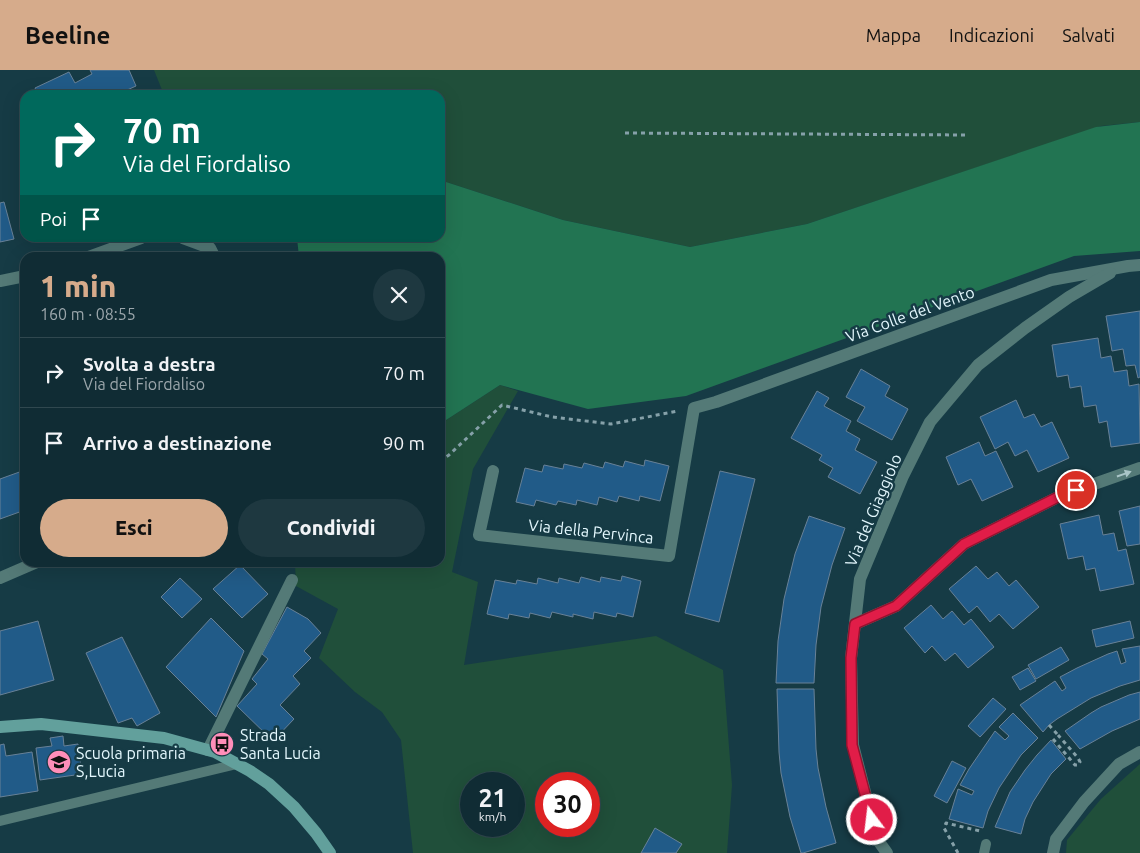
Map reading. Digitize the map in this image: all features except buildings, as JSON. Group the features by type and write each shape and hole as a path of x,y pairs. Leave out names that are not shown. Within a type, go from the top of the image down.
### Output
{"street":[{"path":"102,252 130,242"},
{"path":"194,242 210,248 212,252"},
{"name":"Via Colle del Vento","path":"694,408 716,402 1051,280 1140,265"},
{"name":"Via del Giaggiolo","path":"887,853 878,839 852,745 851,658 860,579 903,476 930,422 978,365 1025,328 1069,297 1119,268"},
{"path":"0,281 20,277"},
{"name":"Via della Pervinca","path":"493,471 478,535 669,556 694,408"},
{"path":"855,624 896,606 964,544 1060,496 1140,468"},
{"path":"0,578 25,567"},
{"path":"208,750 292,580"},
{"path":"0,726 41,724 164,738 215,752 250,770 269,784 294,807 330,853"},
{"path":"1053,853 1056,839 1084,802 1119,764 1140,752"}],"lane":[{"path":"0,821 237,764"}],"path":[{"path":"625,133 967,135"},
{"path":"445,458 502,405 552,417 611,424 694,408"},
{"path":"1049,725 1078,758 1080,762 1078,765 1075,765 1053,739"},
{"path":"958,853 944,828 946,823 983,832"}],"green space":[{"path":"154,70 1140,70 1140,122 1101,126 807,224 690,247 563,220 445,182 445,90 162,90"},
{"path":"1140,122 1140,251 1074,256 686,396 588,409 500,385 445,421 445,252 298,252 297,242 445,242 445,182 563,220 690,247 807,224 1096,127"},
{"path":"500,385 518,391 473,469 452,572 478,582 464,665 656,636 723,670 732,785 727,853 413,853 401,740 382,712 355,692 319,658 338,609 296,586 295,567 445,567 445,421"},
{"path":"1140,764 1140,853 1066,853 1067,840 1101,799"}],"place":[{"name":"Strada Santa Lucia","path":"222,744"},
{"name":"Scuola primaria S,Lucia","path":"59,762"}],"route":[{"path":"872,820 852,745 851,658 855,624 896,606 964,544 1060,496 1076,490"}]}
